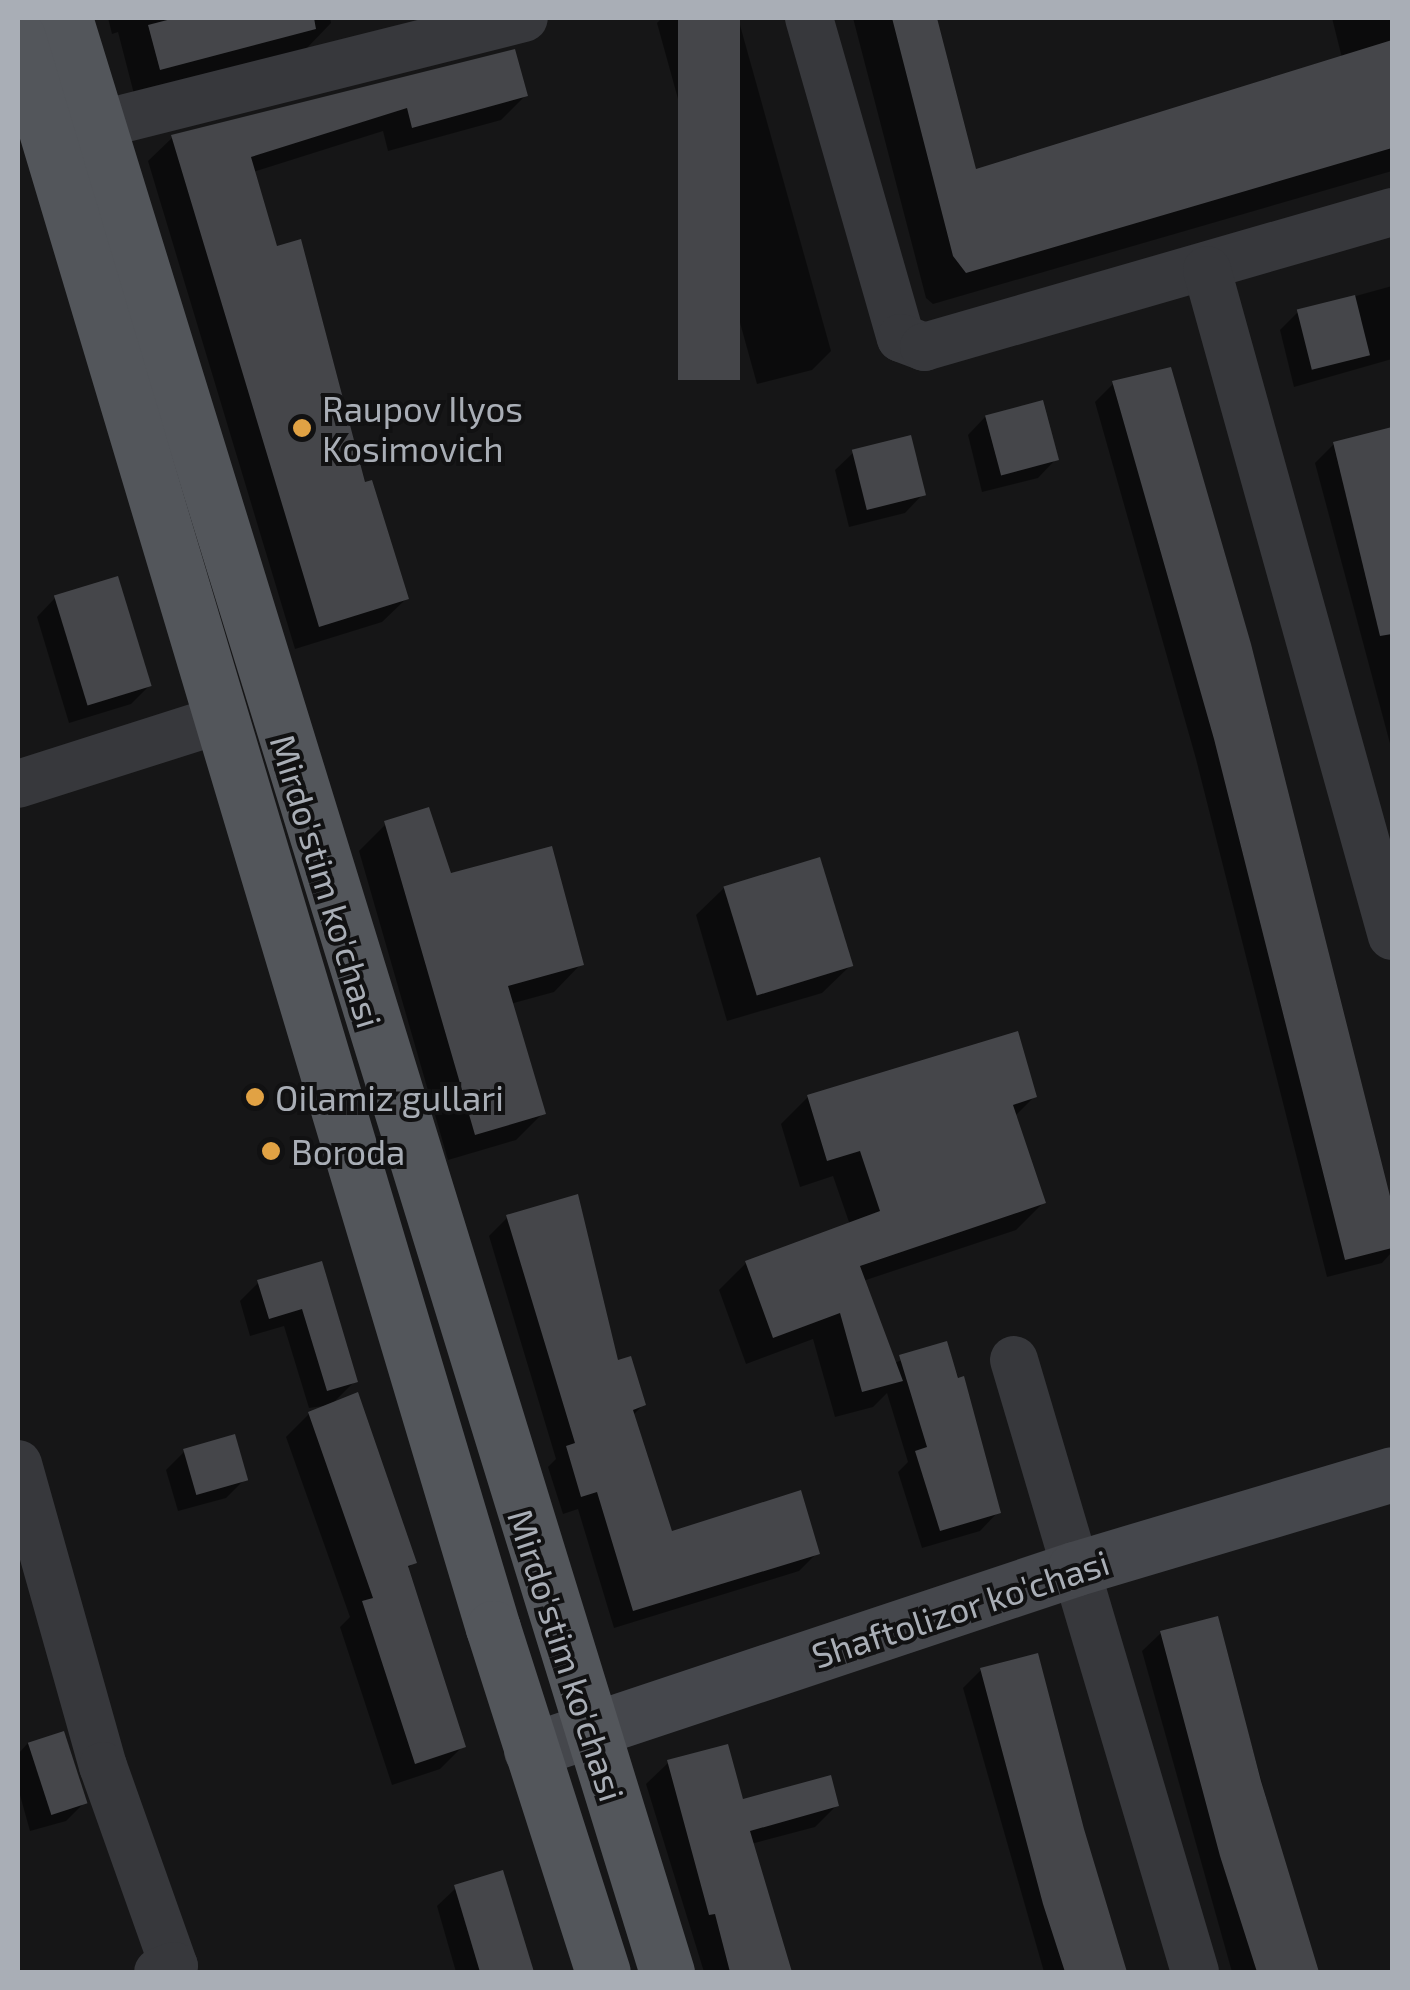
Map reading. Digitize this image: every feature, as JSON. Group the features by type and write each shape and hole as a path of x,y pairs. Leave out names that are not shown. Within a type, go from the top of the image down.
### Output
{"main road":[{"name":"Mirdo'stim ko'chasi","path":"65,18 668,1972"},
{"name":"Mirdo'stim ko'chasi","path":"18,37 225,718 530,1750 603,1972"}],"street":[{"path":"98,125 524,18"},
{"path":"808,18 901,338 924,347 1206,270 1392,212"},
{"path":"1206,270 1392,936"},
{"path":"18,784 225,718"},
{"path":"1014,1360 1195,1972"},
{"path":"18,1464 103,1766 174,1966 158,1972"},
{"name":"Shaftolizor ko'chasi","path":"530,1750 1074,1569 1392,1474"}],"building":[{"path":"175,18 314,18 316,29 160,70 148,25"},
{"path":"678,18 740,18 740,380 678,380"},
{"path":"892,18 937,18 976,169 1392,40 1392,148 966,273 953,256"},
{"path":"515,49 528,96 412,128 407,108 251,157 277,246 301,239 365,482 372,480 409,599 319,627 171,135"},
{"path":"1355,295 1370,355 1312,370 1297,310"},
{"path":"1171,367 1251,644 1392,1204 1392,1248 1345,1260 1214,739 1112,381"},
{"path":"1043,400 1059,460 1001,475 985,416"},
{"path":"1392,427 1392,634 1380,636 1333,442"},
{"path":"911,435 926,495 867,510 852,450"},
{"path":"118,576 152,686 88,706 54,596"},
{"path":"429,807 451,873 552,846 584,965 508,986 546,1114 475,1135 384,821"},
{"path":"820,857 853,966 757,996 723,887"},
{"path":"1018,1031 1037,1097 1013,1105 1046,1203 860,1266 903,1381 862,1392 840,1313 773,1338 745,1261 880,1211 860,1151 827,1161 807,1095"},
{"path":"578,1194 618,1360 631,1356 646,1405 633,1410 672,1531 801,1490 820,1554 633,1611 597,1492 581,1497 566,1446 575,1443 506,1215"},
{"path":"322,1261 358,1382 327,1391 302,1309 269,1319 257,1280"},
{"path":"947,1341 958,1378 964,1376 1001,1513 940,1531 915,1451 927,1447 899,1355"},
{"path":"358,1392 417,1563 408,1566 466,1747 415,1764 362,1601 373,1598 308,1412"},
{"path":"235,1434 248,1480 196,1495 183,1449"},
{"path":"1218,1616 1261,1781 1319,1972 1257,1972 1220,1856 1160,1631"},
{"path":"1038,1653 1127,1972 1065,1972 1043,1904 980,1668"},
{"path":"64,1731 87,1803 51,1815 28,1743"},
{"path":"728,1744 743,1799 831,1775 839,1806 750,1831 792,1972 730,1972 715,1914 709,1915 667,1760"},
{"path":"503,1870 534,1972 480,1972 454,1885"}],"place":[{"name":"Raupov Ilyos Kosimovich","path":"302,428"},
{"name":"Oilamiz gullari","path":"255,1097"},
{"name":"Boroda","path":"271,1151"}]}
